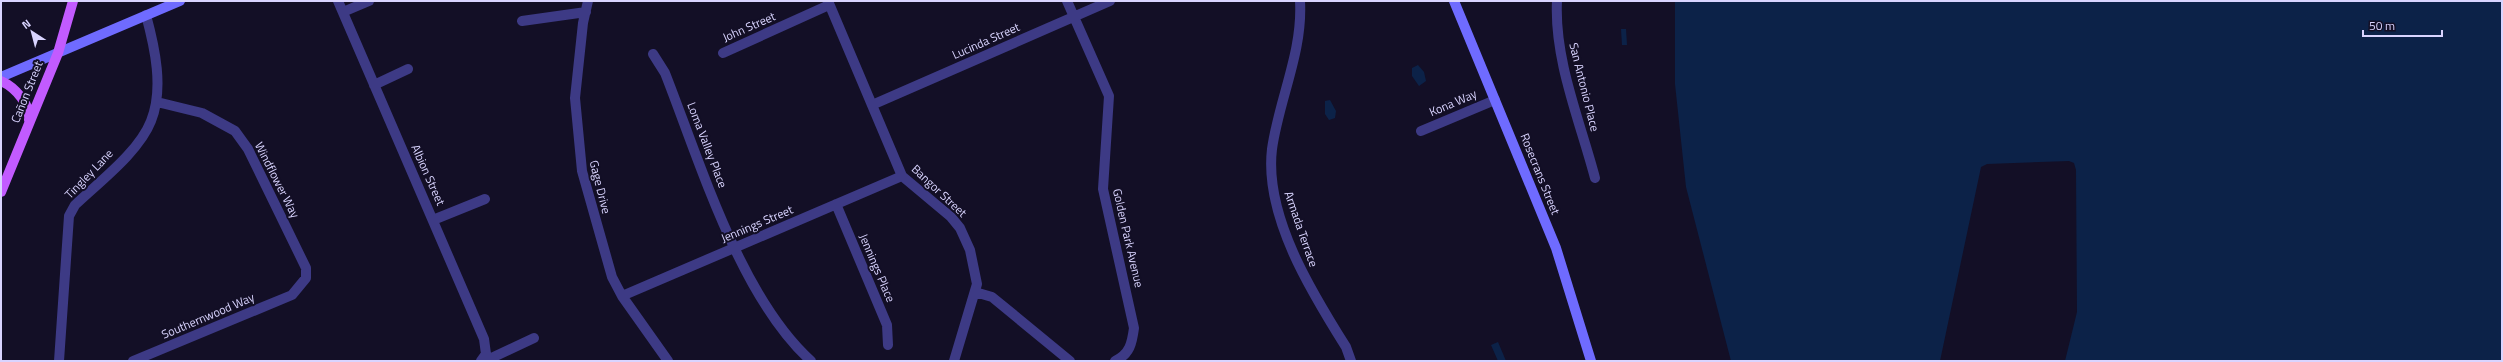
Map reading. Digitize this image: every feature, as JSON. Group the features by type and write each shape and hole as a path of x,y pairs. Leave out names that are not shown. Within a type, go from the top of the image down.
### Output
{"main road":[{"name":"Cañon Street","path":"1,192 58,53 73,1"},
{"path":"3,78 27,107 29,122"}],"street":[{"path":"3,78 180,1"},
{"name":"Albion Street","path":"338,1 484,339 486,354 480,361"},
{"path":"343,12 369,1"},
{"name":"Gage Drive","path":"588,1 575,98 579,155 606,260 622,296 668,361"},
{"name":"Golden Park Avenue","path":"1067,1 1109,96 1103,189 1134,328 1131,348 1123,358 1115,361"},
{"name":"Lucinda Street","path":"872,105 1110,1"},
{"name":"Armada Terrace","path":"1300,1 1300,32 1272,150 1274,194 1296,261 1352,361"},
{"name":"Rosecrans Street","path":"1454,1 1556,248 1591,361"},
{"name":"San Antonio Place","path":"1557,1 1556,22 1563,60 1595,178"},
{"name":"John Street","path":"723,53 828,3"},
{"name":"Bangor Street","path":"828,3 902,176 960,228 970,250 976,284 975,292 954,361"},
{"path":"522,20 586,12"},
{"name":"Tingley Lane","path":"59,361 69,216 75,205 133,148 150,122 157,102 156,70 146,16"},
{"name":"Loma Valley Place","path":"653,54 665,73 734,248 775,320 811,361"},
{"path":"374,85 408,69"},
{"name":"Kona Way","path":"1422,131 1494,100"},
{"name":"Windflower Way","path":"157,102 202,113 221,121 235,131 248,149 306,268 306,278 292,295"},
{"name":"Jennings Street","path":"622,296 902,176"},
{"path":"433,220 484,199"},
{"name":"Jennings Place","path":"836,204 887,325 888,345"},
{"path":"975,292 992,298 1070,361"},
{"name":"Southernwood Way","path":"133,361 292,295"},
{"path":"485,361 534,338"}],"water":[{"path":"1675,1 2502,1 2502,361 2065,361 2077,312 2076,170 2074,163 2069,161 1987,164 1981,167 1940,361 1731,361 1686,187 1675,84"},
{"path":"1621,29 1626,29 1627,45 1622,45"},
{"path":"1418,65 1424,72 1426,81 1419,86 1412,76 1412,68"},
{"path":"1330,100 1336,111 1335,118 1329,120 1325,114 1325,101"},
{"path":"1498,342 1506,361 1498,361 1491,345"}]}
